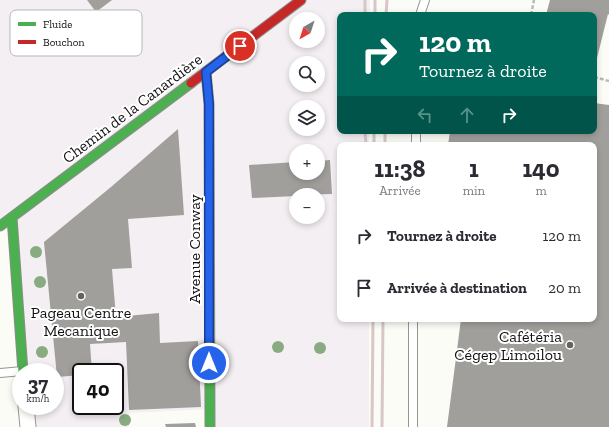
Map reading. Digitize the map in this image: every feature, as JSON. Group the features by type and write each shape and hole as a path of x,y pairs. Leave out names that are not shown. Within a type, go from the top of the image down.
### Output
{"street":[{"name":"Chemin de la Canardière","path":"0,226 301,0"},
{"name":"Avenue Conway","path":"206,72 209,104 210,427"},
{"path":"12,217 22,363"},
{"path":"27,415 28,427"}],"lane":[{"path":"421,12 425,0"},
{"path":"412,427 413,322"},
{"path":"0,373 12,372"}],"path":[{"path":"532,12 534,0"},
{"path":"597,78 609,80"}],"shaded area":[{"path":"0,0 370,0 370,12 337,12 337,134 369,134 369,142 337,142 337,322 369,322 369,427 210,427 209,409 129,413 129,427 28,427 27,415 64,415 64,363 22,363 12,218 0,225"}],"building":[{"path":"87,0 112,0 99,10 94,10"},
{"path":"550,0 609,0 609,15 608,14 597,58 597,12 547,12"},
{"path":"597,103 609,105 609,427 447,427 461,322 597,322 597,142 448,142 450,134 597,134"},
{"path":"178,129 184,215 128,219 132,268 112,269 116,317 159,313 160,343 198,341 201,407 129,410 126,342 90,344 91,363 72,363 72,376 64,376 64,363 56,363 44,242"},
{"path":"325,160 330,160 332,194 325,194 325,188 289,188 289,196 252,198 249,165 289,162 289,180 325,180"},
{"path":"195,423 196,427 166,427 165,424"}],"railway":[{"path":"365,0 365,12"},
{"path":"375,0 375,12"},
{"path":"386,12 387,0"},
{"path":"365,134 366,142"},
{"path":"374,134 374,142"},
{"path":"385,134 385,142"},
{"path":"372,427 373,322"},
{"path":"382,427 383,322"}],"traffic: fast":[{"path":"206,72 209,104 210,427"},
{"path":"0,226 191,83"},
{"path":"12,217 22,363"}],"traffic: jam":[{"path":"191,83 301,0"}],"place":[{"name":"Pageau Centre Mecanique","path":"81,296"},
{"name":"Cafétéria Cégep Limoilou","path":"570,345"}],"route":[{"path":"209,363 209,104 206,72 240,46"}]}
